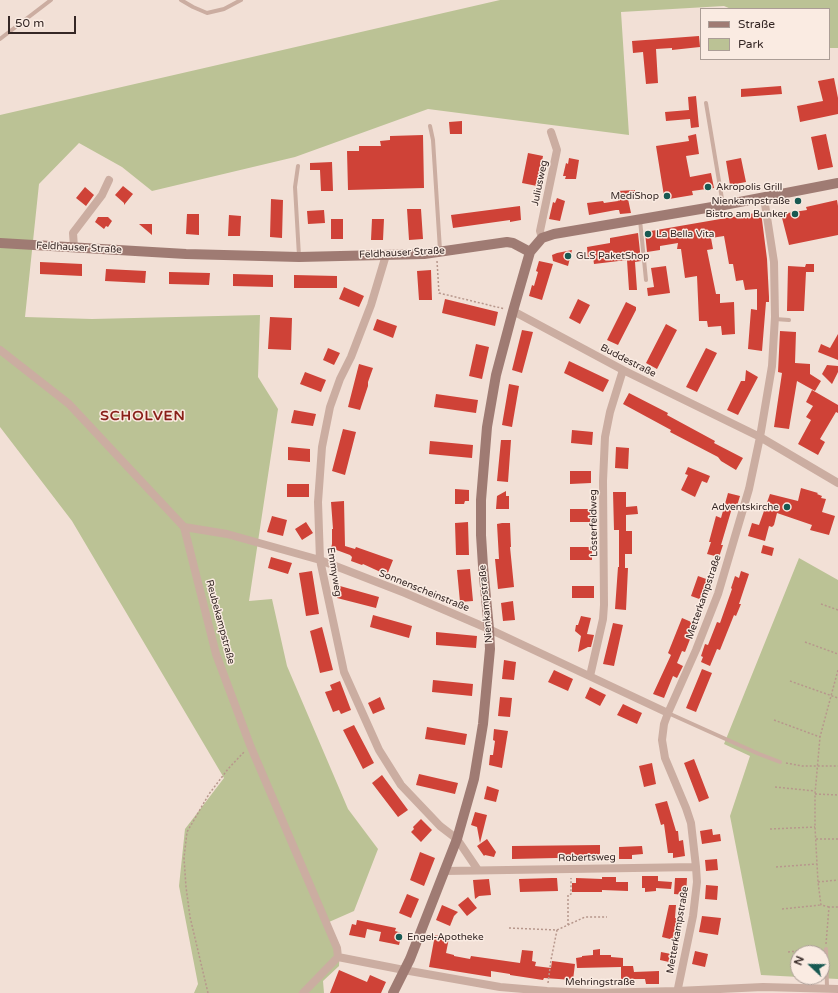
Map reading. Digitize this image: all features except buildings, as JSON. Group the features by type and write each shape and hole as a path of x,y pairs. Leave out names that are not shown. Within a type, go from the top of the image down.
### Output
{"street":[{"name":"Juliusweg","path":"542,238 540,231 557,150 551,132"},
{"path":"74,247 74,233 102,196 109,180"},
{"path":"530,252 542,238 554,234 764,198 838,183"},
{"name":"Metterkampstraße","path":"677,992 693,916 697,882 691,823 665,758 662,740 664,724 668,713 696,650 718,594 748,489 760,437 772,366 775,319 774,262 764,198"},
{"name":"Feldhauser Straße","path":"0,243 186,254 299,257 439,253 507,242 513,243 530,252"},
{"name":"Nienkampstraße","path":"393,993 410,959 445,871 457,839 474,779 483,724 488,672 489,629 482,566 481,500 487,428 496,375 530,252"},
{"name":"Emmyweg","path":"386,255 371,305 330,407 322,447 318,502 320,560 344,672 379,750 401,785 440,826 457,839"},
{"name":"Buddestraße","path":"513,311 623,370 760,437 838,483"},
{"name":"Reubekampstraße","path":"0,350 69,404 184,526 216,654 250,745 327,923 337,948 338,957"},
{"name":"Lösterfeldweg","path":"590,676 604,605 603,473 605,437 610,412 623,370"},
{"name":"Sonnenscheinstraße","path":"184,526 227,534 320,560 405,593 489,629 668,713"},
{"path":"457,839 478,870"},
{"name":"Robertsweg","path":"445,871 696,867"},
{"path":"303,993 338,957"},
{"name":"Mehringstraße","path":"338,957 500,990 592,993 838,989"}],"lane":[{"path":"0,39 51,0"},
{"path":"182,0 192,7 207,12 224,9 241,0"},
{"path":"706,103 724,205"},
{"path":"430,126 433,140 439,253"},
{"path":"298,166 295,187 299,257"},
{"path":"640,220 646,280"},
{"path":"775,319 789,320"},
{"path":"668,713 780,762"},
{"path":"827,985 827,989"}],"path":[{"path":"439,253 439,293 513,311"},
{"path":"821,604 838,610"},
{"path":"805,642 838,654"},
{"path":"821,905 818,882 815,828 815,791 820,737 838,670"},
{"path":"790,681 838,698"},
{"path":"774,720 820,737"},
{"path":"208,993 190,917 186,887 184,858 187,832 209,794 228,769 250,745"},
{"path":"780,762 792,765 838,766"},
{"path":"775,787 815,791"},
{"path":"815,794 838,795"},
{"path":"770,829 815,828"},
{"path":"816,839 838,839"},
{"path":"776,867 817,864"},
{"path":"568,925 568,895 571,894 571,868"},
{"path":"818,882 838,880"},
{"path":"782,909 821,905 838,907"},
{"path":"826,945 829,907"},
{"path":"509,928 557,930 585,917 607,917"},
{"path":"547,991 557,930"}],"green space":[{"path":"500,0 838,0 838,48 830,48 830,8 729,8 724,6 621,12 629,135 428,109 295,157 152,191 122,167 79,143 39,184 25,317 92,319 260,315 258,377 278,409 249,601 272,599 287,666 348,809 378,849 354,911 329,922 340,946 339,966 323,981 324,993 194,993 198,984 179,886 185,829 224,778 72,521 0,427 0,115"},
{"path":"799,558 838,580 838,979 830,979 830,945 790,945 790,977 761,975 730,816 750,756 724,744"}],"place":[{"name":"Akropolis Grill","path":"708,187"},
{"name":"MediShop","path":"667,196"},
{"name":"Nienkampstraße","path":"798,201"},
{"name":"Bistro am Bunker","path":"795,214"},
{"name":"La Bella Vita","path":"648,234"},
{"name":"GLS PaketShop","path":"568,256"},
{"name":"Adventskirche","path":"787,507"},
{"name":"Engel-Apotheke","path":"399,937"}],"district":[{"name":"SCHOLVEN","path":"143,416"}]}
